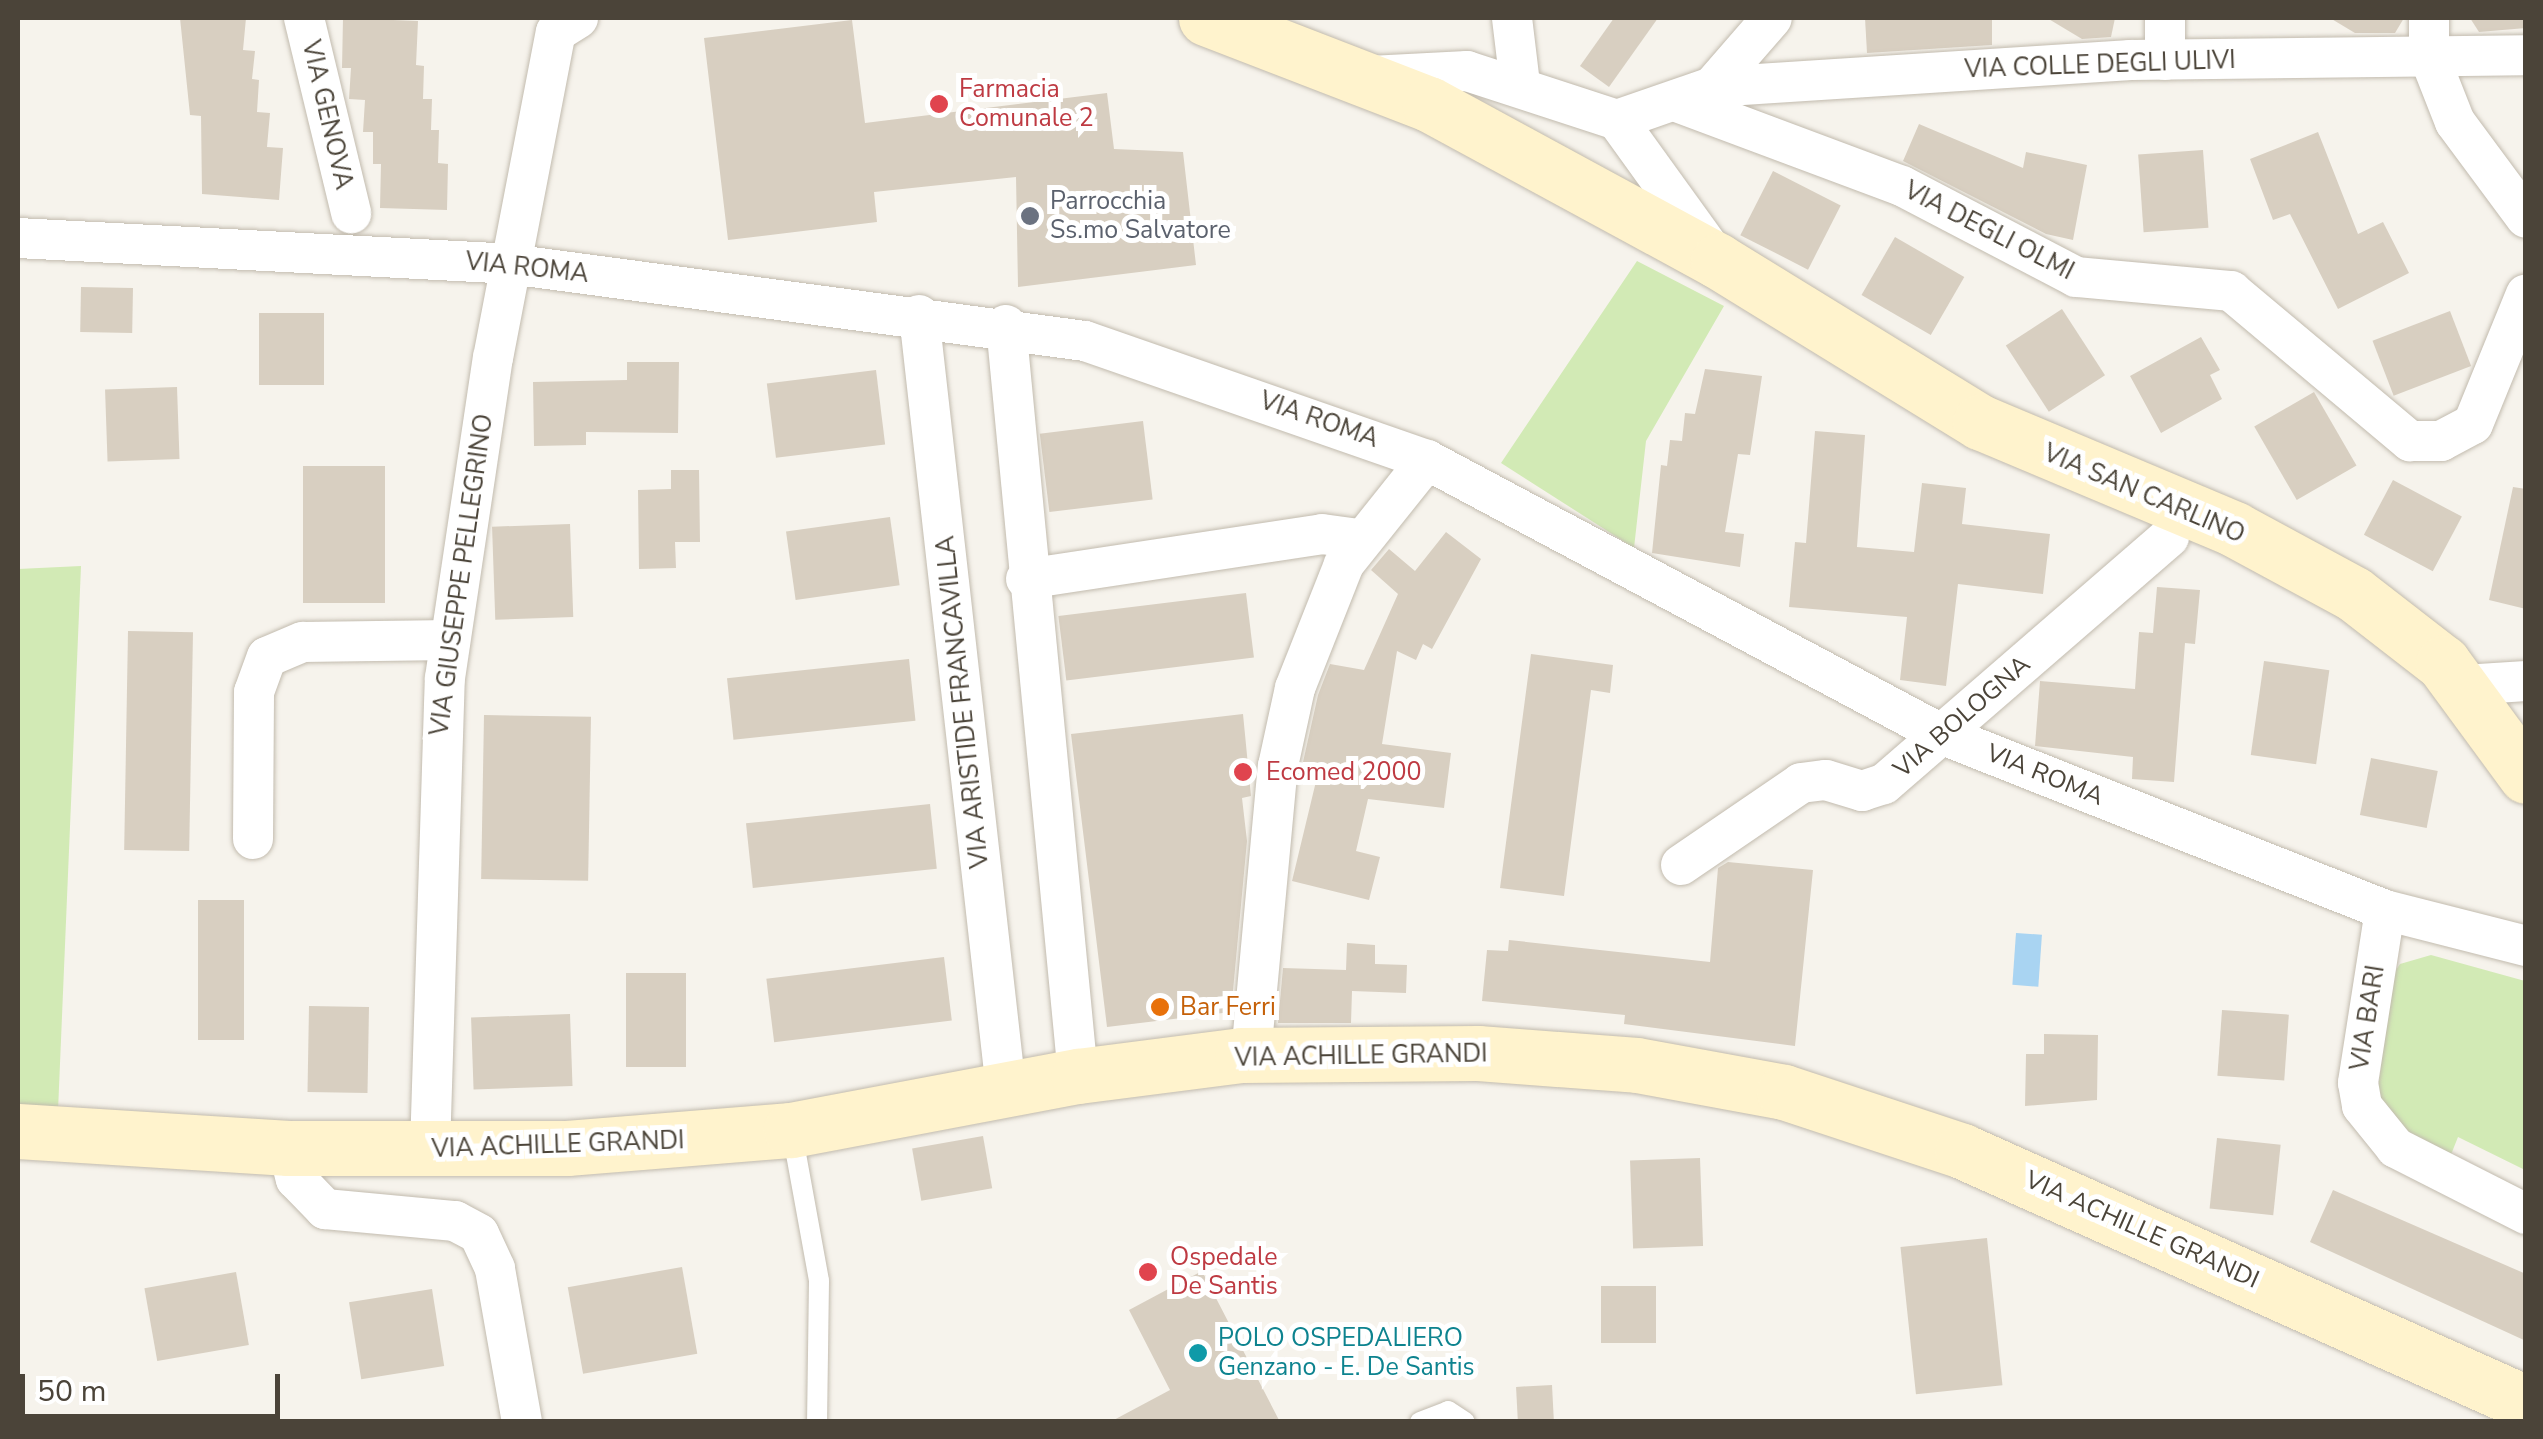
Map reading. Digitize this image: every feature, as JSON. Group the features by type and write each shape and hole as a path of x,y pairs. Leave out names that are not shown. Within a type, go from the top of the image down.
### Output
{"street":[{"name":"VIA GENOVA","path":"304,18 350,213"},
{"name":"VIA SAN CARLINO","path":"1206,18 1370,76 1718,261 1980,422 2234,529 2354,594 2416,637 2495,718 2526,776"},
{"path":"1512,18 1520,84"},
{"path":"1617,120 1694,94 1772,18"},
{"path":"2165,18 2165,60"},
{"name":"VIA GIUSEPPE PELLEGRINO","path":"430,1150 435,780 450,640 552,22"},
{"path":"2429,37 2468,147 2526,218"},
{"name":"VIA COLLE DEGLI ULIVI","path":"1694,94 2429,37 2526,55"},
{"name":"VIA SAN CARLINO","path":"1370,76 1445,69 1520,84 1617,120 1718,261"},
{"name":"VIA DEGLI OLMI","path":"1694,94 1902,186 2076,277 2231,291 2410,441 2442,442 2473,424 2526,294"},
{"name":"VIA ROMA","path":"18,238 510,264 1006,325 1104,348 1427,460 1943,735 2385,910 2526,946"},
{"name":"VIA ARISTIDE FRANCAVILLA","path":"919,315 1006,1090"},
{"path":"1006,325 1026,579 1078,1076"},
{"path":"1251,1055 1286,726 1319,614 1360,539 1427,460"},
{"path":"1026,579 1322,534 1360,539"},
{"name":"VIA BOLOGNA","path":"1681,865 1788,790 1813,780 1870,790 1943,735 2169,537"},
{"path":"253,839 254,692 267,657 296,642 450,640"},
{"path":"2495,718 2526,680"},
{"name":"VIA BARI","path":"2385,910 2358,1083 2362,1106 2396,1148 2526,1214"},
{"name":"VIA ACHILLE GRANDI","path":"18,1131 288,1148 430,1150 791,1130 1078,1076 1251,1055 1376,1050 1577,1059 1816,1101 2010,1171 2526,1403"},
{"path":"288,1148 296,1178 324,1209 454,1221 479,1234 495,1269 522,1422"}],"lane":[{"path":"791,1130 818,1281 817,1422"},
{"path":"1420,1422 1448,1411 1465,1422"}],"green space":[{"path":"1637,261 1724,306 1646,441 1634,548 1501,463"},
{"path":"81,566 58,1111 18,1108 18,569"},
{"path":"2431,955 2525,981 2525,1170 2458,1137 2450,1157 2403,1138 2387,1119 2378,1090 2392,976 2400,964"}],"water":[{"path":"2016,933 2042,935 2038,987 2012,985"}],"building":[{"path":"180,18 246,18 243,50 255,51 252,79 259,80 257,112 270,113 267,147 283,148 279,200 202,194 201,116 190,115"},
{"path":"343,18 418,21 416,65 424,66 423,99 432,99 431,130 439,130 438,163 448,164 447,210 380,208 381,164 373,164 373,132 363,132 365,100 349,99 351,68 342,68"},
{"path":"1614,18 1658,18 1609,87 1580,66"},
{"path":"1865,18 1992,18 1992,45 1867,53"},
{"path":"2047,18 2115,18 2111,37 2082,39"},
{"path":"2330,18 2404,18 2395,33 2355,33"},
{"path":"2470,18 2526,18 2526,28 2479,32"},
{"path":"852,20 865,123 1107,93 1114,149 1183,152 1196,265 1018,287 1016,177 874,192 877,222 728,240 704,38"},
{"path":"1919,124 2023,168 2026,152 2087,165 2073,240 2046,234 1903,161"},
{"path":"2318,132 2358,234 2383,222 2409,273 2338,309 2290,214 2273,220 2250,159"},
{"path":"2203,150 2208,228 2144,232 2138,155"},
{"path":"1773,171 1841,206 1808,270 1740,235"},
{"path":"1895,237 1964,277 1931,335 1862,295"},
{"path":"81,287 133,288 132,333 80,332"},
{"path":"2062,309 2105,375 2049,412 2006,345"},
{"path":"2450,311 2471,366 2394,396 2373,341"},
{"path":"259,313 324,313 324,385 259,385"},
{"path":"2201,337 2220,370 2210,375 2222,399 2161,433 2130,376"},
{"path":"627,362 679,362 678,433 586,432 586,445 534,446 533,382 627,380"},
{"path":"1705,369 1762,376 1750,455 1738,454 1725,532 1744,534 1740,567 1652,553 1661,465 1667,466 1670,440 1682,441 1685,413 1695,414"},
{"path":"876,370 885,444 776,458 767,383"},
{"path":"177,387 180,459 108,461 105,390"},
{"path":"2314,392 2356,466 2297,500 2254,427"},
{"path":"1143,421 1153,499 1049,512 1040,434"},
{"path":"1815,431 1865,435 1857,547 1914,552 1922,483 1966,488 1962,524 2050,534 2043,594 1958,584 1946,686 1900,680 1907,617 1789,607 1795,542 1806,543"},
{"path":"303,466 385,466 385,603 303,603"},
{"path":"671,470 699,470 700,542 675,542 676,568 639,569 638,490 671,489"},
{"path":"2393,480 2462,517 2433,571 2364,535"},
{"path":"2513,487 2526,489 2526,609 2489,600"},
{"path":"890,517 900,585 796,600 786,532"},
{"path":"570,524 573,617 495,620 492,527"},
{"path":"1446,532 1481,559 1432,649 1423,644 1416,660 1397,651 1382,744 1451,753 1444,808 1368,799 1356,851 1380,857 1369,900 1292,881 1318,773 1301,771 1318,695 1330,664 1364,670 1398,594 1371,570 1389,549 1415,571"},
{"path":"2157,587 2200,590 2195,644 2185,643 2174,782 2132,779 2133,757 2035,746 2040,681 2135,689 2139,632 2153,633"},
{"path":"1246,593 1254,658 1066,681 1058,616"},
{"path":"128,631 193,632 189,851 124,850"},
{"path":"1531,654 1613,665 1610,693 1591,690 1564,896 1500,888"},
{"path":"909,659 915,721 733,740 727,678"},
{"path":"2264,661 2329,670 2316,764 2251,755"},
{"path":"1243,714 1251,796 1242,798 1247,841 1231,1012 1107,1027 1071,734"},
{"path":"484,715 591,717 588,881 481,879"},
{"path":"2371,758 2438,771 2427,828 2360,815"},
{"path":"930,804 937,869 753,888 746,823"},
{"path":"1728,862 1813,870 1795,1046 1624,1024 1625,1015 1482,1001 1487,950 1508,951 1509,940 1710,962 1718,868"},
{"path":"198,900 244,900 244,1040 198,1040"},
{"path":"1347,943 1375,945 1375,964 1407,965 1406,993 1352,991 1351,1023 1278,1023 1283,968 1346,970"},
{"path":"944,957 952,1021 774,1042 766,979"},
{"path":"626,973 686,973 686,1067 626,1067"},
{"path":"309,1006 369,1007 367,1093 307,1092"},
{"path":"2222,1010 2289,1015 2284,1081 2217,1076"},
{"path":"570,1014 573,1086 474,1089 471,1017"},
{"path":"2044,1034 2098,1035 2097,1100 2025,1106 2026,1054 2044,1054"},
{"path":"983,1136 992,1188 921,1201 912,1149"},
{"path":"2217,1138 2281,1145 2273,1215 2210,1209"},
{"path":"1700,1158 1703,1246 1633,1248 1630,1160"},
{"path":"2333,1190 2526,1274 2526,1341 2310,1242"},
{"path":"1987,1238 2002,1385 1916,1394 1900,1247"},
{"path":"682,1267 697,1354 583,1374 568,1287"},
{"name":"POLO OSPEDALIERO Genzano - E. De Santis","path":"1202,1271 1280,1422 1110,1422 1170,1390 1129,1310"},
{"path":"236,1272 249,1345 157,1361 144,1288"},
{"path":"1601,1286 1656,1286 1656,1343 1601,1343"},
{"path":"432,1289 444,1366 361,1379 349,1302"},
{"path":"1552,1385 1554,1422 1518,1422 1516,1387"}],"place":[{"name":"Farmacia Comunale 2","path":"939,104"},
{"name":"Parrocchia Ss.mo Salvatore","path":"1030,216"},
{"name":"Ecomed 2000","path":"1243,772"},
{"name":"Bar Ferri","path":"1160,1007"},
{"name":"Ospedale De Santis","path":"1148,1272"},
{"name":"POLO OSPEDALIERO Genzano - E. De Santis","path":"1198,1353"}]}
